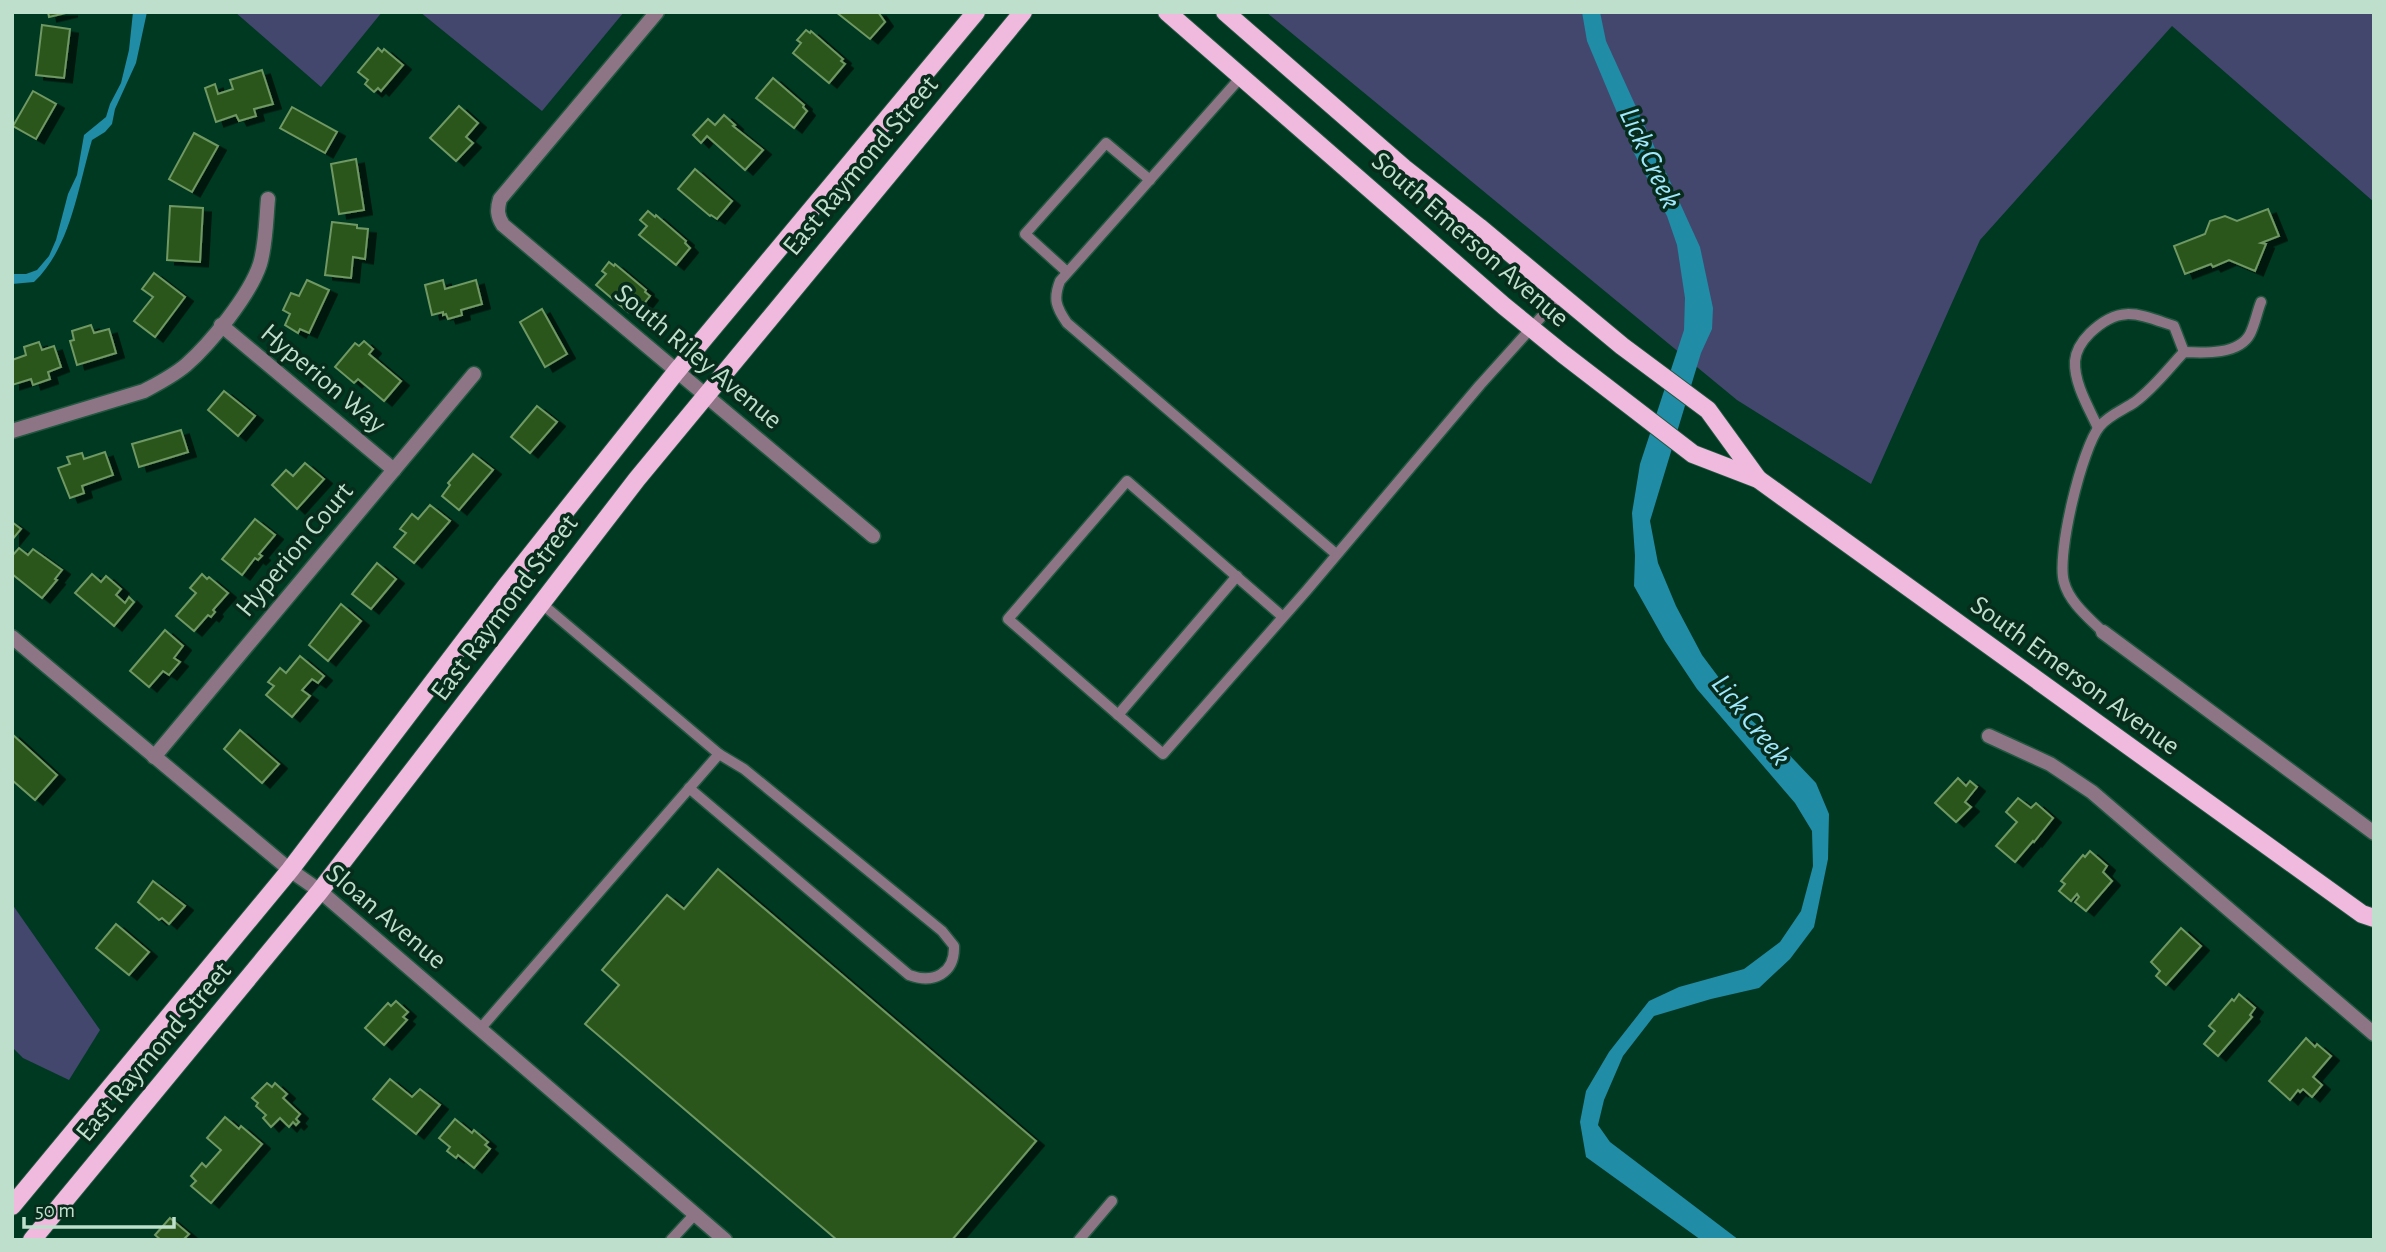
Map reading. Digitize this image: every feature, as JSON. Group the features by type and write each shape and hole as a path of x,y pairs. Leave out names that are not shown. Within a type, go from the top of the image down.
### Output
{"main road":[{"name":"East Raymond Street","path":"12,1206 290,870 506,586 676,372 976,12"},
{"name":"East Raymond Street","path":"32,1240 320,891 637,479 1023,12"},
{"name":"South Emerson Avenue","path":"1167,12 1531,329 1629,406 1693,454 1758,479 2368,916 2374,932"},
{"name":"South Emerson Avenue","path":"1226,12 1405,168 1644,363 1708,410 1758,479"}],"street":[{"name":"South Riley Avenue","path":"657,12 500,199 498,211 503,225 873,536"},
{"path":"12,431 138,393 162,382 193,358 244,296 259,266 264,247 268,199"},
{"name":"Hyperion Way","path":"221,325 394,470"},
{"name":"Hyperion Court","path":"154,757 474,374"},
{"name":"South Emerson Avenue","path":"2103,632 2374,833"},
{"name":"Sloan Avenue","path":"12,637 290,870 320,891 725,1240"},
{"path":"1989,736 2050,764 2100,798 2374,1034"}],"lane":[{"path":"1241,77 1067,272 1055,294 1056,308 1067,323 1336,554"},
{"path":"1067,272 1025,234 1106,143 1150,180"},
{"path":"1283,617 1127,481 1008,619 1163,754 1283,617 1480,385 1561,295"},
{"path":"2103,632 2076,605 2063,582 2064,551 2071,505 2098,428 2110,416 2154,387 2183,352 2222,351 2242,343 2250,335 2261,302"},
{"path":"2098,428 2081,392 2075,362 2080,344 2103,321 2120,313 2144,316 2174,326 2183,352"},
{"path":"1118,715 1237,576"},
{"path":"541,603 719,754 744,769 942,931 954,946 951,965 946,971 927,978 909,975 689,788"},
{"path":"480,1029 719,754"},
{"path":"1079,1240 1112,1201"},
{"path":"671,1240 695,1214"}],"shaded area":[{"path":"235,12 382,12 321,87"},
{"path":"420,12 624,12 542,111"},
{"path":"1266,12 2374,12 2374,202 2172,26 1980,240 1871,484 1737,400"},
{"path":"12,904 100,1030 69,1080 23,1058 12,1047"}],"water":[{"path":"133,12 147,12 136,63 115,109 112,124 92,140 72,216 57,252 34,282 12,284 12,274 26,274 37,270 49,256 68,194 77,175 84,135 106,117 121,83 129,50"},
{"name":"Lick Creek","path":"1582,12 1600,12 1606,41 1700,247 1713,308 1712,329 1701,353 1650,521 1658,563 1676,606 1702,655 1749,718 1779,744 1816,783 1829,814 1828,859 1814,927 1790,959 1759,988 1654,1016 1623,1056 1604,1100 1598,1125 1610,1142 1739,1240 1701,1240 1586,1157 1580,1122 1586,1091 1609,1052 1649,1001 1679,987 1744,969 1780,942 1801,911 1813,866 1812,831 1795,803 1697,689 1665,641 1634,586 1632,513 1640,464 1684,330 1685,298 1677,245 1667,216 1634,153 1587,41"}],"building":[{"path":"48,12 70,12 49,17"},
{"path":"836,12 878,12 885,22 870,39"},
{"path":"42,25 70,29 64,78 36,75"},
{"path":"806,30 810,33 811,31 843,59 841,61 845,64 829,83 793,53 801,43 797,40"},
{"path":"378,48 382,52 384,49 403,65 381,91 378,88 374,92 365,84 368,80 358,72"},
{"path":"262,70 273,104 254,109 256,116 239,121 236,115 216,122 205,88 215,84 218,94 233,89 230,80"},
{"path":"773,78 804,105 807,111 794,128 756,98"},
{"path":"33,91 56,104 36,139 13,126"},
{"path":"459,106 478,123 466,137 473,143 456,161 430,138"},
{"path":"292,107 337,132 325,153 280,128"},
{"path":"724,115 735,125 733,126 763,150 745,170 707,136 701,143 693,135 708,119 715,125"},
{"path":"194,133 218,146 192,192 169,179"},
{"path":"356,159 364,210 339,214 331,164"},
{"path":"695,169 732,201 717,219 678,189"},
{"path":"170,206 203,208 200,262 167,260"},
{"path":"2268,209 2279,236 2261,243 2266,244 2255,271 2229,260 2185,274 2174,246 2205,234 2210,221 2225,216 2237,221"},
{"path":"648,211 686,241 690,248 676,265 639,235 647,226 640,220"},
{"path":"332,222 368,229 365,259 353,257 351,278 325,275"},
{"path":"609,262 614,266 615,264 650,296 636,314 630,309 628,312 596,285 606,274 602,271"},
{"path":"154,273 185,297 155,337 134,321 153,297 142,289"},
{"path":"307,280 329,290 309,333 300,329 298,333 285,325 290,314 283,310 291,293 299,296"},
{"path":"443,280 445,289 476,280 482,304 461,310 462,315 448,319 443,312 432,315 425,285"},
{"path":"542,309 567,354 545,367 520,322"},
{"path":"91,325 94,333 109,329 116,353 77,365 70,341 74,340 72,331"},
{"path":"364,341 373,349 369,354 401,381 384,401 358,379 354,383 335,367 355,343 359,346"},
{"path":"39,342 42,350 54,346 61,367 48,372 50,379 33,385 31,379 12,385 12,360 26,355 24,347"},
{"path":"224,391 255,416 238,436 208,410"},
{"path":"537,406 557,422 530,453 511,437"},
{"path":"181,430 188,452 139,467 132,444"},
{"path":"105,452 113,475 82,486 84,493 70,498 58,468 70,464 67,457 82,453 84,459"},
{"path":"473,454 493,470 459,510 442,496 450,485 448,483"},
{"path":"305,463 324,479 297,509 272,485 286,470 293,476"},
{"path":"430,505 450,521 414,563 394,547 406,533 400,529 412,514 418,519"},
{"path":"255,519 275,535 259,554 262,556 258,560 255,558 242,575 222,559"},
{"path":"12,522 21,529 12,540"},
{"path":"19,548 28,555 33,549 62,570 42,598 12,574 12,556"},
{"path":"377,563 396,579 371,609 352,594"},
{"path":"92,574 101,582 106,576 121,589 116,595 125,603 129,597 134,602 114,626 75,593"},
{"path":"202,574 228,593 213,610 215,612 211,617 208,615 194,631 176,616 196,593 190,588"},
{"path":"341,604 361,621 328,661 309,645"},
{"path":"165,630 183,646 174,658 180,662 169,675 163,671 149,687 130,671"},
{"path":"300,656 324,676 318,683 312,679 302,690 310,696 292,717 266,695 274,686 268,682 280,668 286,673"},
{"path":"240,730 279,764 262,783 224,749"},
{"path":"12,734 57,775 35,800 12,780"},
{"path":"1958,778 1966,786 1970,781 1977,787 1965,802 1971,807 1956,822 1935,803"},
{"path":"2018,798 2031,808 2036,803 2053,818 2015,862 1996,846 2017,822 2006,812"},
{"path":"2090,851 2107,866 2103,872 2112,881 2086,911 2075,902 2079,897 2077,894 2071,901 2059,891 2065,884 2061,881 2083,855 2085,857"},
{"path":"718,869 1036,1141 952,1240 837,1240 585,1024 619,985 602,970 667,895 684,909"},
{"path":"153,881 185,906 169,924 162,918 159,920 138,902"},
{"path":"116,924 149,952 129,975 96,948"},
{"path":"2181,928 2201,946 2166,985 2156,976 2160,971 2151,962"},
{"path":"2239,994 2255,1008 2250,1015 2252,1017 2218,1056 2204,1044 2215,1031 2209,1026"},
{"path":"396,1001 408,1012 403,1017 407,1020 384,1045 365,1028 388,1003 391,1006"},
{"path":"2306,1038 2331,1056 2313,1077 2322,1085 2312,1097 2303,1089 2300,1092 2298,1090 2290,1100 2269,1081"},
{"path":"390,1079 412,1097 420,1089 440,1105 416,1134 373,1099"},
{"path":"267,1083 272,1087 275,1083 287,1094 283,1098 300,1114 296,1125 293,1122 289,1127 280,1118 271,1127 263,1118 266,1115 252,1098"},
{"path":"225,1117 239,1129 241,1126 262,1144 211,1203 191,1186 196,1181 191,1176 202,1163 206,1167 221,1150 207,1138"},
{"path":"455,1119 488,1142 485,1145 490,1149 474,1168 458,1155 456,1158 447,1151 450,1147 439,1138"},
{"path":"170,1218 189,1234 183,1240 161,1240 155,1235"}]}
